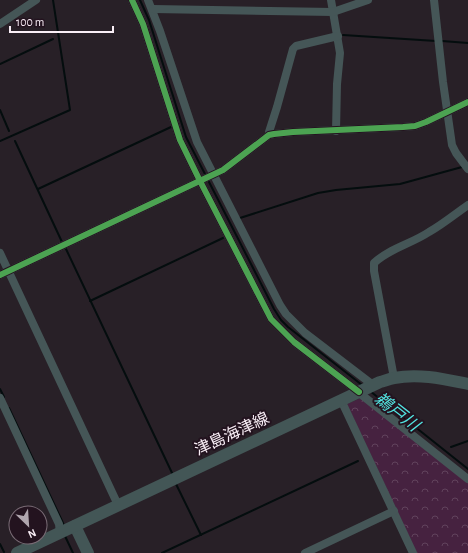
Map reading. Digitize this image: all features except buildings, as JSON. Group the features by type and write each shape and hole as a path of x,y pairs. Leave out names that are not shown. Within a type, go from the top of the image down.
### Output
{"main road":[{"name":"津島海津線","path":"17,553 364,389 394,378 406,376 439,378 468,384"},
{"path":"75,526 88,553"}],"street":[{"path":"0,24 36,0"},
{"path":"132,0 143,24 180,140 271,319 294,342 364,389"},
{"path":"148,0 153,10 193,133 280,305 286,314 364,389 468,479"},
{"path":"331,0 340,53 337,84 336,131"},
{"path":"153,10 333,12 368,0"},
{"path":"434,0 443,82 453,148 468,168"},
{"path":"269,136 278,107 292,49 296,46 338,36"},
{"path":"0,275 223,170 269,136 274,134 415,126 468,102"},
{"path":"394,378 374,271 374,263 388,252 429,233 468,205"},
{"path":"0,253 118,505"},
{"path":"0,398 59,524 60,533"},
{"path":"341,400 413,553"},
{"path":"305,553 394,511"}],"green space":[{"path":"361,398 468,483 468,553 417,553 347,404"}],"waterway":[{"path":"0,141 70,110 53,0"},
{"name":"鵜戸川","path":"140,0 149,20 186,137 206,176"},
{"path":"343,35 436,41"},
{"path":"0,64 53,39"},
{"path":"442,41 468,43"},
{"path":"0,110 9,131"},
{"path":"38,189 171,127"},
{"path":"15,141 62,242"},
{"path":"240,218 318,193 400,184 462,167"},
{"name":"鵜戸川","path":"208,180 281,320 362,385"},
{"path":"90,301 223,238"},
{"path":"66,249 173,475"},
{"path":"0,389 4,397"},
{"name":"鵜戸川","path":"370,391 468,469"},
{"path":"9,408 64,526"},
{"path":"451,447 468,441"},
{"path":"162,553 358,461"},
{"path":"176,484 201,535"},
{"path":"65,536 73,553"},
{"path":"0,544 4,552"}],"cycle path":[{"path":"132,0 143,24 180,140 271,319 294,342 359,392"},
{"path":"0,275 223,170 269,135 293,132 415,126 468,102"}]}
